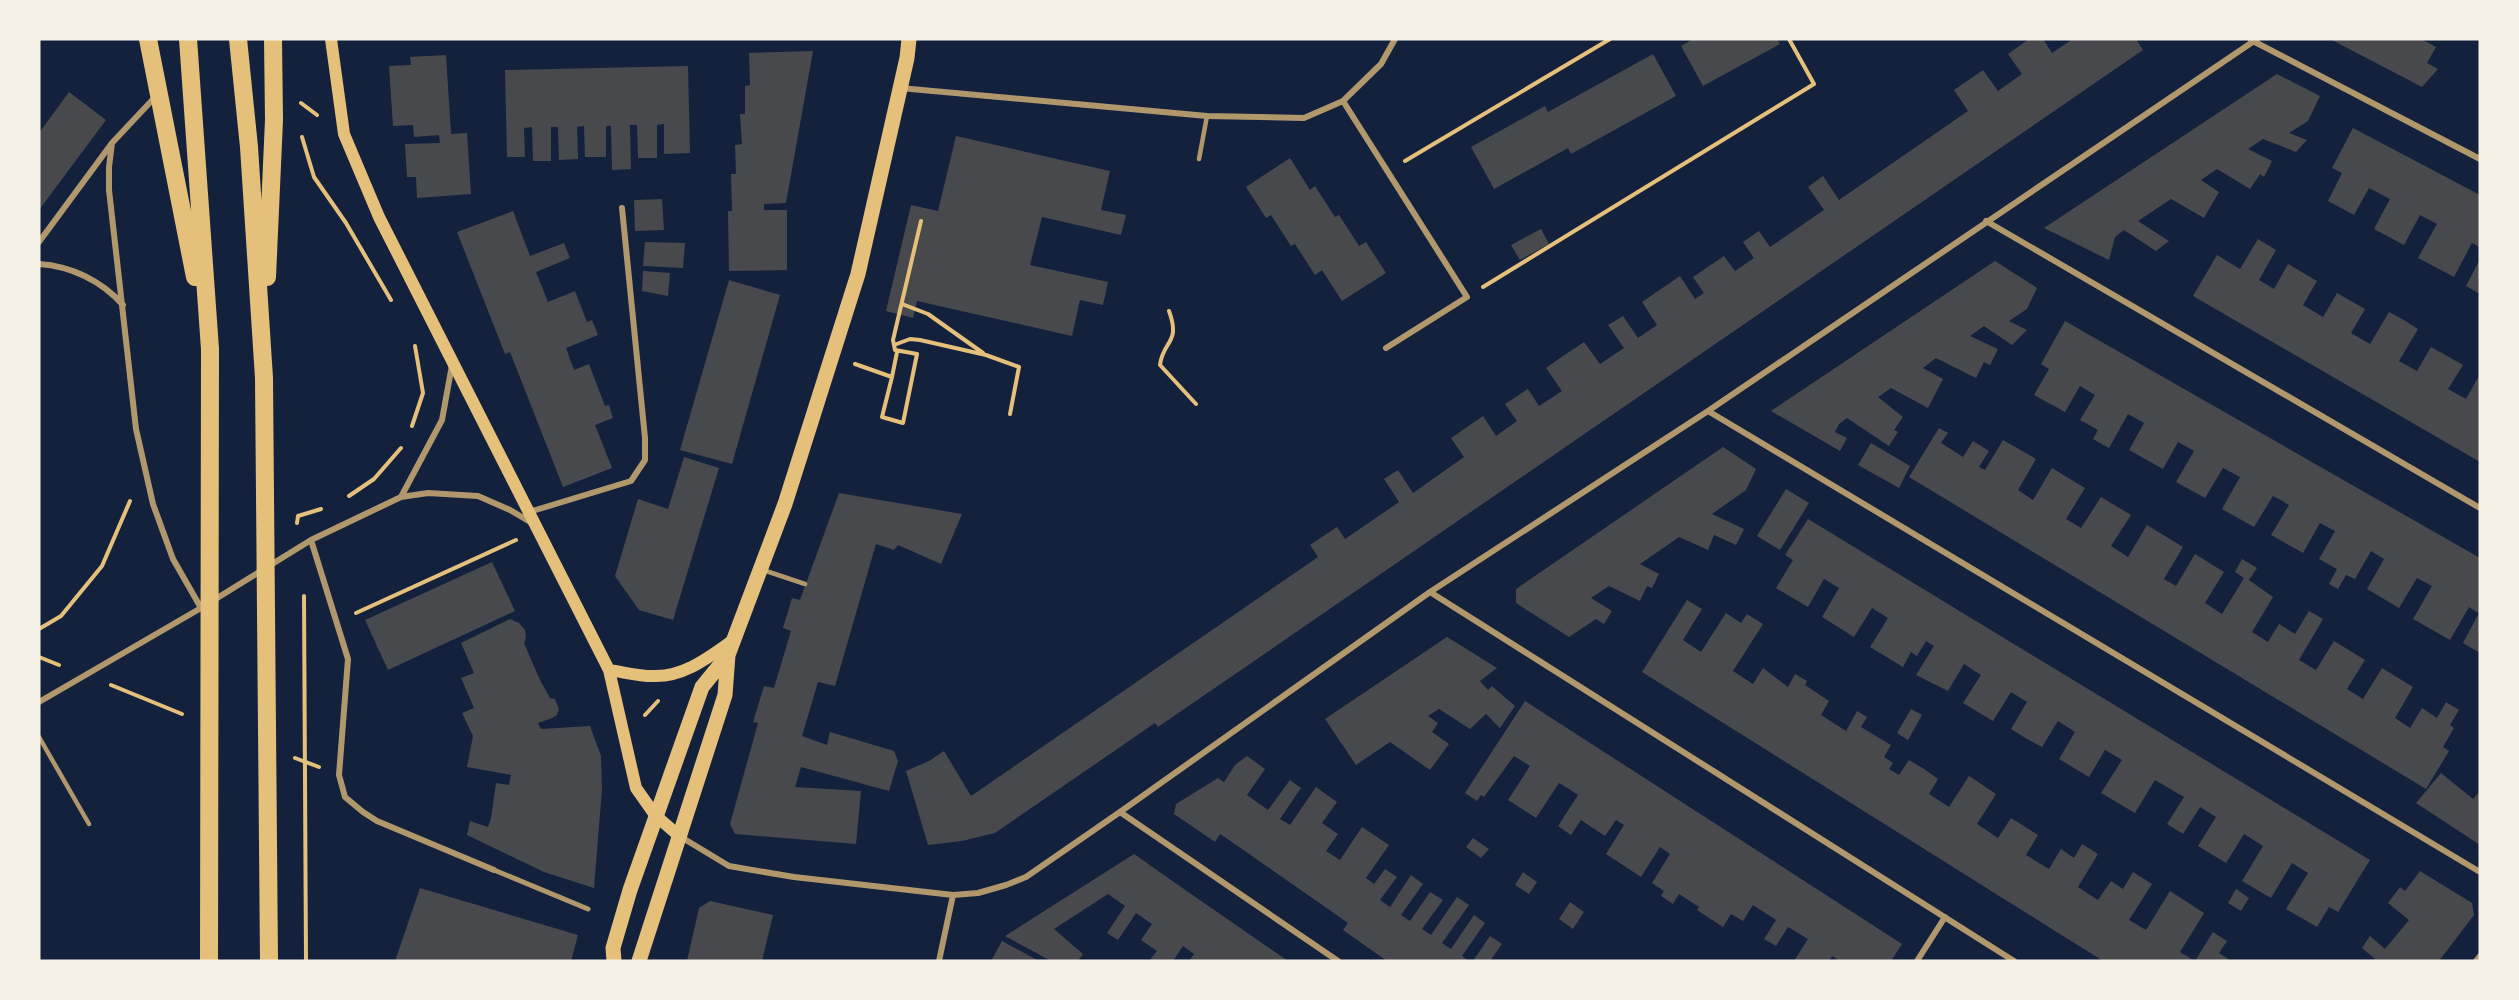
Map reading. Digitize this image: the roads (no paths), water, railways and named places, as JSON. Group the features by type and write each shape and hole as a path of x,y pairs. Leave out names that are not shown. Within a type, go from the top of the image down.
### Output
{"highway":[{"path":"148,39 210,349"},
{"path":"188,39 210,349 208,961"},
{"path":"238,39 249,147 264,378"},
{"path":"269,961 264,378 274,120 273,39"}],"main road":[{"path":"331,39 344,134 378,217 609,670 636,788 655,815 678,835"},
{"path":"614,961 614,948 620,922 655,815 702,687 728,656 785,504 858,274 909,39"},
{"path":"609,670 656,676 696,666 735,639"},
{"path":"639,961 725,695 728,656"}],"street":[{"path":"899,88 1207,116 1304,118 1343,101 1381,64 1395,39"},
{"path":"678,835 729,866 794,877 953,895 978,893 1026,877 1430,592 1707,411 2253,40 2480,159"},
{"path":"39,242 112,142 163,89"},
{"path":"1343,101 1467,297 1386,348"},
{"path":"112,142 109,190 136,429 153,504 173,559 201,608"},
{"path":"529,512 631,481 645,460 645,438 622,208"},
{"path":"1986,221 2480,508"},
{"path":"39,264 70,270 93,280 113,294 123,306"},
{"path":"401,497 442,420 453,362"},
{"path":"1707,411 2480,872"},
{"path":"39,702 201,608 311,540 401,497 428,493 478,496 510,510 536,527"},
{"path":"311,540 348,658 339,775 345,797 377,821 588,909"},
{"path":"1430,592 2014,961"},
{"path":"1120,812 1338,961"},
{"path":"939,961 953,895"},
{"path":"1917,961 1945,917"},
{"path":"2476,961 2480,956"}],"lane":[{"path":"1199,159 1207,116"},
{"path":"761,569 805,584"},
{"path":"39,736 89,824"}]}
